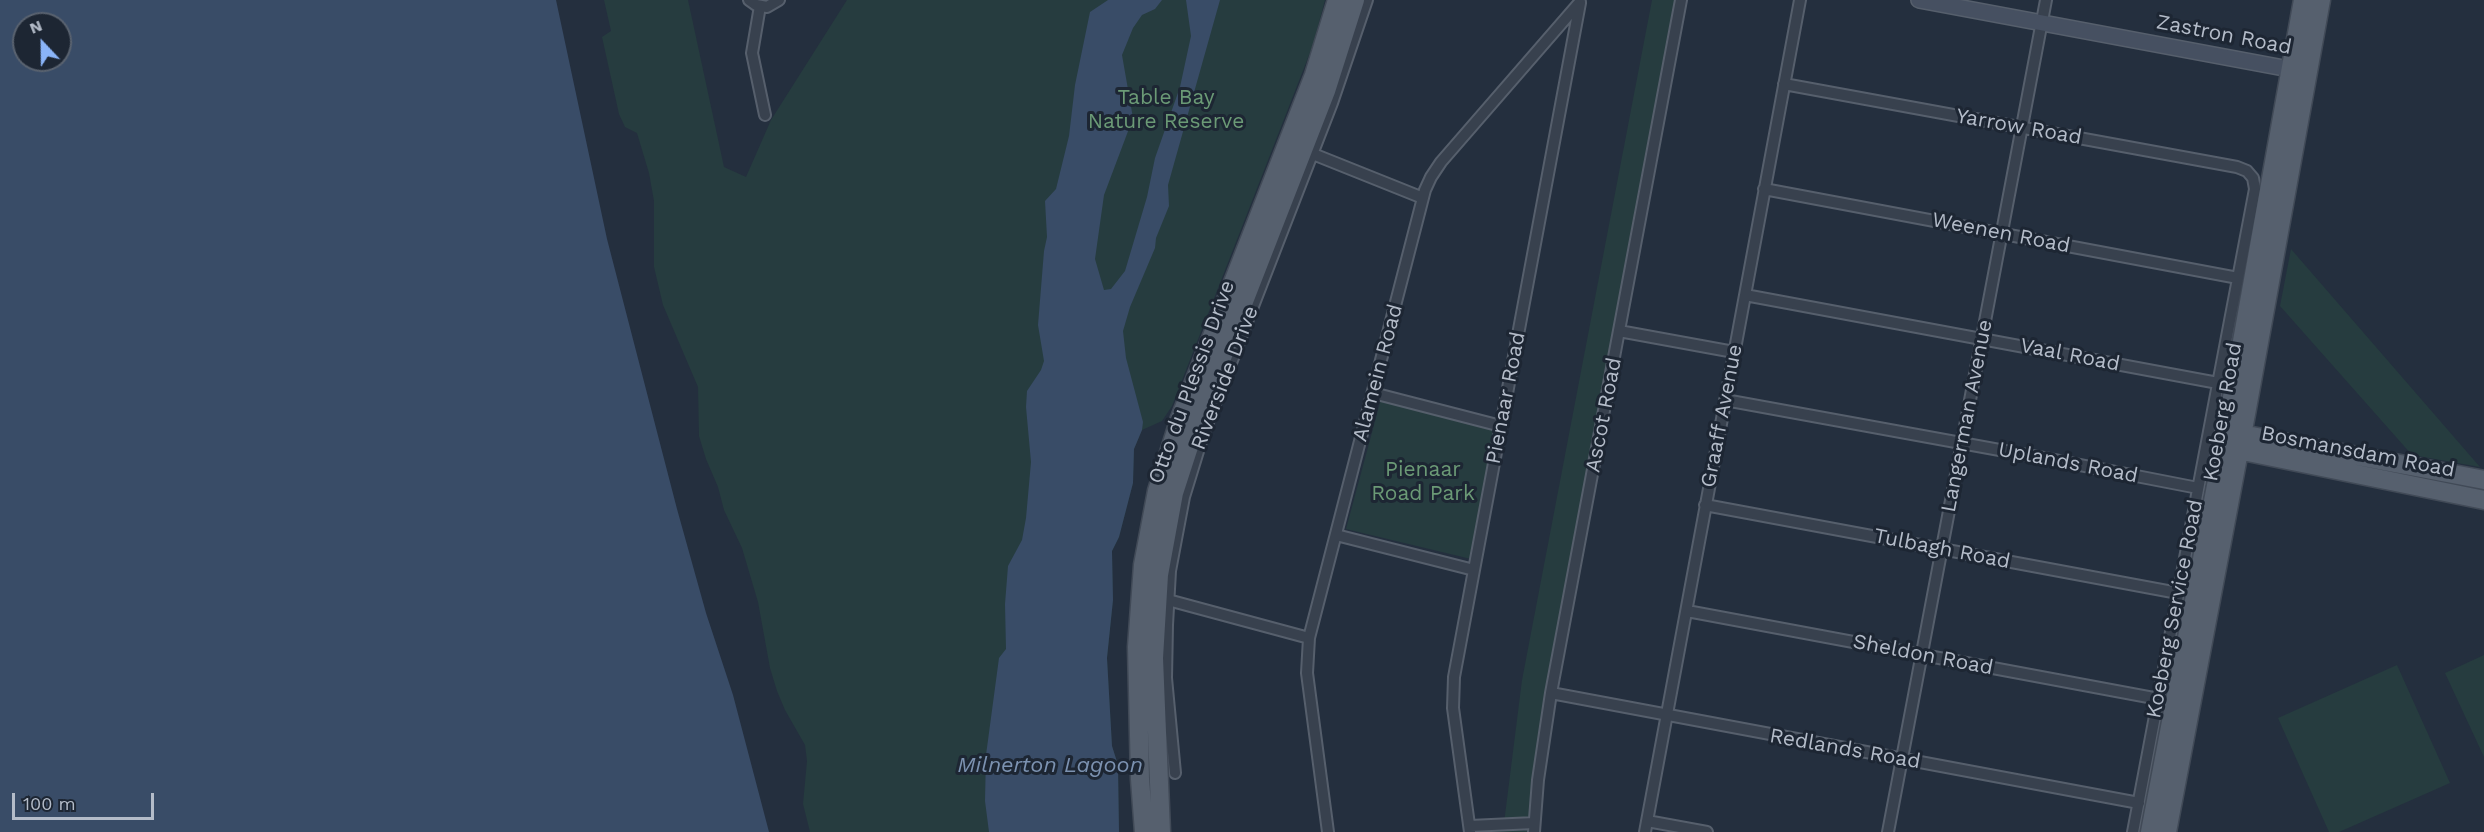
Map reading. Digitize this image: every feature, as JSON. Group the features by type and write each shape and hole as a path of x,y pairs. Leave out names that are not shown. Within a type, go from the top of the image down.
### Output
{"main road":[{"name":"Otto du Plessis Drive","path":"1144,832 1139,758 1137,647 1143,566 1157,491 1184,407 1314,75 1337,0"},
{"name":"Otto du Plessis Drive","path":"1161,832 1154,658 1159,575 1170,510 1197,422 1326,91 1355,0"},
{"name":"Koeberg Road","path":"2167,832 2299,71 2303,0"},
{"name":"Koeberg Road","path":"2299,71 2321,0"},
{"name":"Koeberg Road","path":"2150,832 2233,441"},
{"name":"Bosmansdam Road","path":"2233,441 2484,480"},
{"name":"Bosmansdam Road","path":"2233,441 2484,500"}],"street":[{"path":"749,0 760,6 768,7 779,0"},
{"name":"Riverside Drive","path":"1175,773 1166,678 1168,600 1173,546 1193,464 1313,154 1355,40 1366,0"},
{"name":"Ascot Road","path":"1534,827 1538,780 1551,693 1681,0"},
{"name":"Graaff Avenue","path":"1646,826 1800,0"},
{"name":"Zastron Road","path":"1919,0 2299,71"},
{"name":"Langerman Avenue","path":"1888,832 2046,0"},
{"name":"Alamein Road","path":"1328,832 1307,673 1309,638 1423,198 1436,169 1580,1"},
{"name":"Pienaar Road","path":"1470,829 1453,708 1453,692 1580,1"},
{"path":"760,6 752,53 765,115"},
{"path":"1550,37 1560,41 1571,51"},
{"name":"Yarrow Road","path":"1784,84 2237,167 2251,175"},
{"path":"1313,154 1423,198"},
{"name":"Koeberg Service Road","path":"2133,832 2255,189 2251,175"},
{"name":"Weenen Road","path":"1764,189 2238,278"},
{"name":"Vaal Road","path":"1745,295 2218,383"},
{"path":"1619,331 1734,352"},
{"path":"1373,393 1501,426"},
{"name":"Uplands Road","path":"1725,400 2198,488"},
{"name":"Tulbagh Road","path":"1705,505 2178,593"},
{"path":"1336,535 1474,570"},
{"path":"1168,600 1309,638"},
{"name":"Sheldon Road","path":"1687,611 2159,699"},
{"name":"Redlands Road","path":"1551,693 1666,717 2139,804"},
{"path":"1646,826 1707,832"},
{"path":"1470,829 1534,827"}],"green space":[{"name":"Table Bay Nature Reserve","path":"604,0 688,0 724,167 746,177 771,120 847,0 1325,0 1313,45 1172,406 1162,421 1142,430 1134,449 1133,483 1119,537 1112,551 1113,600 1107,658 1112,746 1118,765 1119,832 810,832 803,804 807,761 805,745 777,691 770,668 758,602 742,548 724,510 699,436 698,387 663,305 654,267 654,201 649,173 637,133 625,127 619,114 602,37 611,31"},
{"path":"1652,0 1681,0 1551,693 1534,832 1470,832 1504,823 1522,680"},
{"path":"2291,249 2480,467 2412,455 2280,306"},
{"name":"Pienaar Road Park","path":"1381,399 1496,427 1471,559 1346,529"},
{"path":"2484,655 2484,757 2445,673"},
{"path":"2397,665 2450,783 2339,832 2329,832 2278,718"}],"water":[{"path":"0,0 556,0 607,239 677,509 706,613 733,695 769,832 0,832"},
{"name":"Milnerton Lagoon","path":"1108,0 1162,0 1155,9 1142,15 1133,28 1122,55 1133,118 1104,195 1095,259 1104,290 1111,289 1125,271 1147,197 1155,158 1180,87 1191,36 1186,0 1220,0 1168,185 1169,206 1123,331 1126,358 1143,422 1134,449 1133,483 1119,537 1112,551 1113,600 1107,658 1112,746 1118,765 1119,832 989,832 985,801 986,755 999,658 1006,649 1005,604 1008,566 1022,540 1031,462 1026,407 1027,391 1041,370 1044,361 1038,325 1047,237 1045,201 1056,189 1069,136 1075,85 1090,12"}]}
